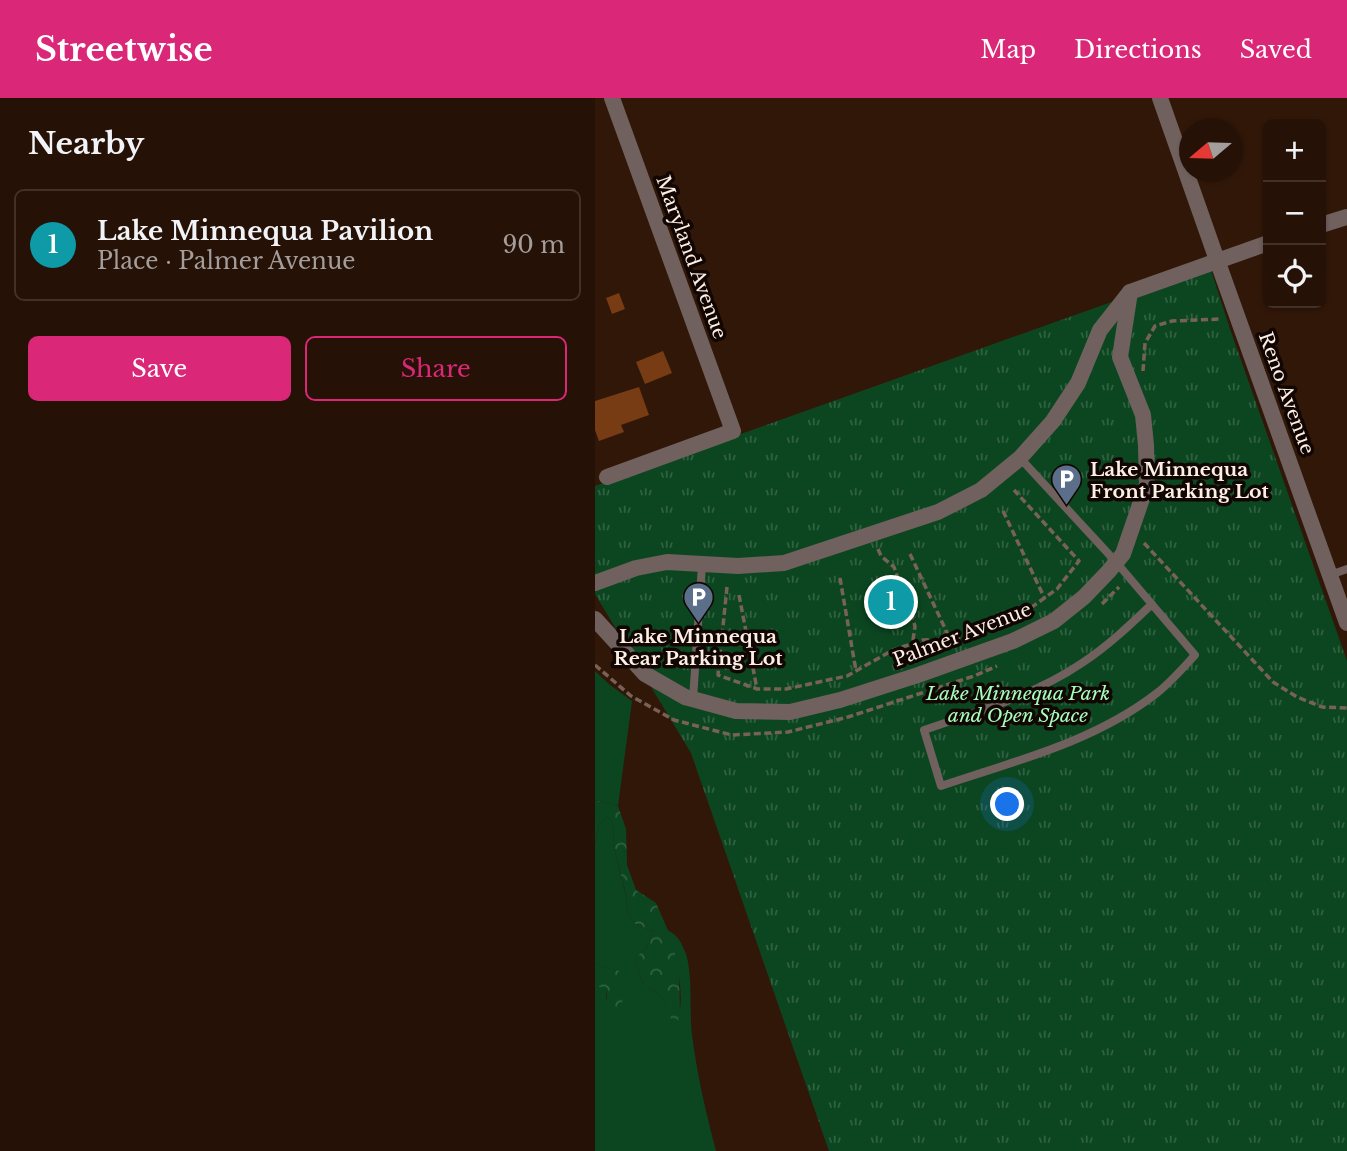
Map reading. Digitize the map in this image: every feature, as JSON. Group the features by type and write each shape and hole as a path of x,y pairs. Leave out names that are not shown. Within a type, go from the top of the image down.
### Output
{"street":[{"name":"Maryland Avenue","path":"607,477 733,431 612,98"},
{"name":"Reno Avenue","path":"1160,98 1347,623"},
{"path":"1326,223 1347,217"},
{"path":"595,583 636,568 667,562 738,566 784,564 938,512 981,490 1020,458 1053,421 1078,383 1100,330 1129,292 1263,245"},
{"name":"Palmer Avenue","path":"595,619 645,674 685,697 736,711 790,712 840,700 918,675 1013,642 1054,621 1084,597 1123,554 1147,484 1143,415 1120,357 1129,292"}],"lane":[{"path":"1020,458 1117,562 1195,655 1158,692 1118,719 1066,744 941,786 924,730 1013,698 1051,681 1106,646 1152,604"},
{"path":"693,699 702,565"},
{"path":"1330,575 1347,569"}],"path":[{"path":"1143,372 1145,343 1155,326 1172,321 1237,318"},
{"path":"727,587 718,675 757,689 786,689 847,676 882,655 912,643 975,633 1045,599 1057,589 1079,561 1014,490"},
{"path":"1003,511 1045,599"},
{"path":"1149,533 1145,543 1273,682 1322,708 1347,708"},
{"path":"873,534 881,556 894,567 915,626 912,643 918,675 925,692"},
{"path":"910,554 950,639"},
{"path":"1100,606 1128,576"},
{"path":"841,578 856,671"},
{"path":"739,595 757,689"},
{"path":"595,665 631,696 674,720 732,735 788,732 848,717 974,677 998,666"}],"green space":[{"name":"Lake Minnequa Park and Open Space","path":"1210,267 1347,661 1347,1151 829,1151 691,753 595,594 595,486"},
{"path":"595,671 632,701 618,806 595,800"},
{"path":"595,800 618,806 626,829 627,865 636,890 656,903 670,935 679,969 680,1014 675,1029 663,998 642,982 635,958 647,947 653,931 635,924 628,912 613,844 614,823 607,817 599,824 595,845"},
{"path":"607,817 614,823 613,844 628,912 635,924 653,931 647,947 635,958 642,982 663,998 675,1028 681,992 667,930 679,940 686,954 694,1050 716,1151 595,1151 595,987 606,987 606,1000 623,972 595,962 595,845 599,824"},
{"path":"595,962 600,966 624,972 622,1008 608,1013 606,987 595,987"}],"building":[{"path":"619,293 625,309 612,314 606,298"},
{"path":"663,351 672,373 645,384 636,362"},
{"path":"639,387 649,415 621,425 624,432 599,441 595,430 595,401"},
{"path":"897,588 905,610 886,617 877,594"}],"place":[{"name":"Lake Minnequa Front Parking Lot","path":"1067,507"},
{"name":"Lake Minnequa Pavilion","path":"891,602"},
{"name":"Lake Minnequa Rear Parking Lot","path":"698,624"}]}
